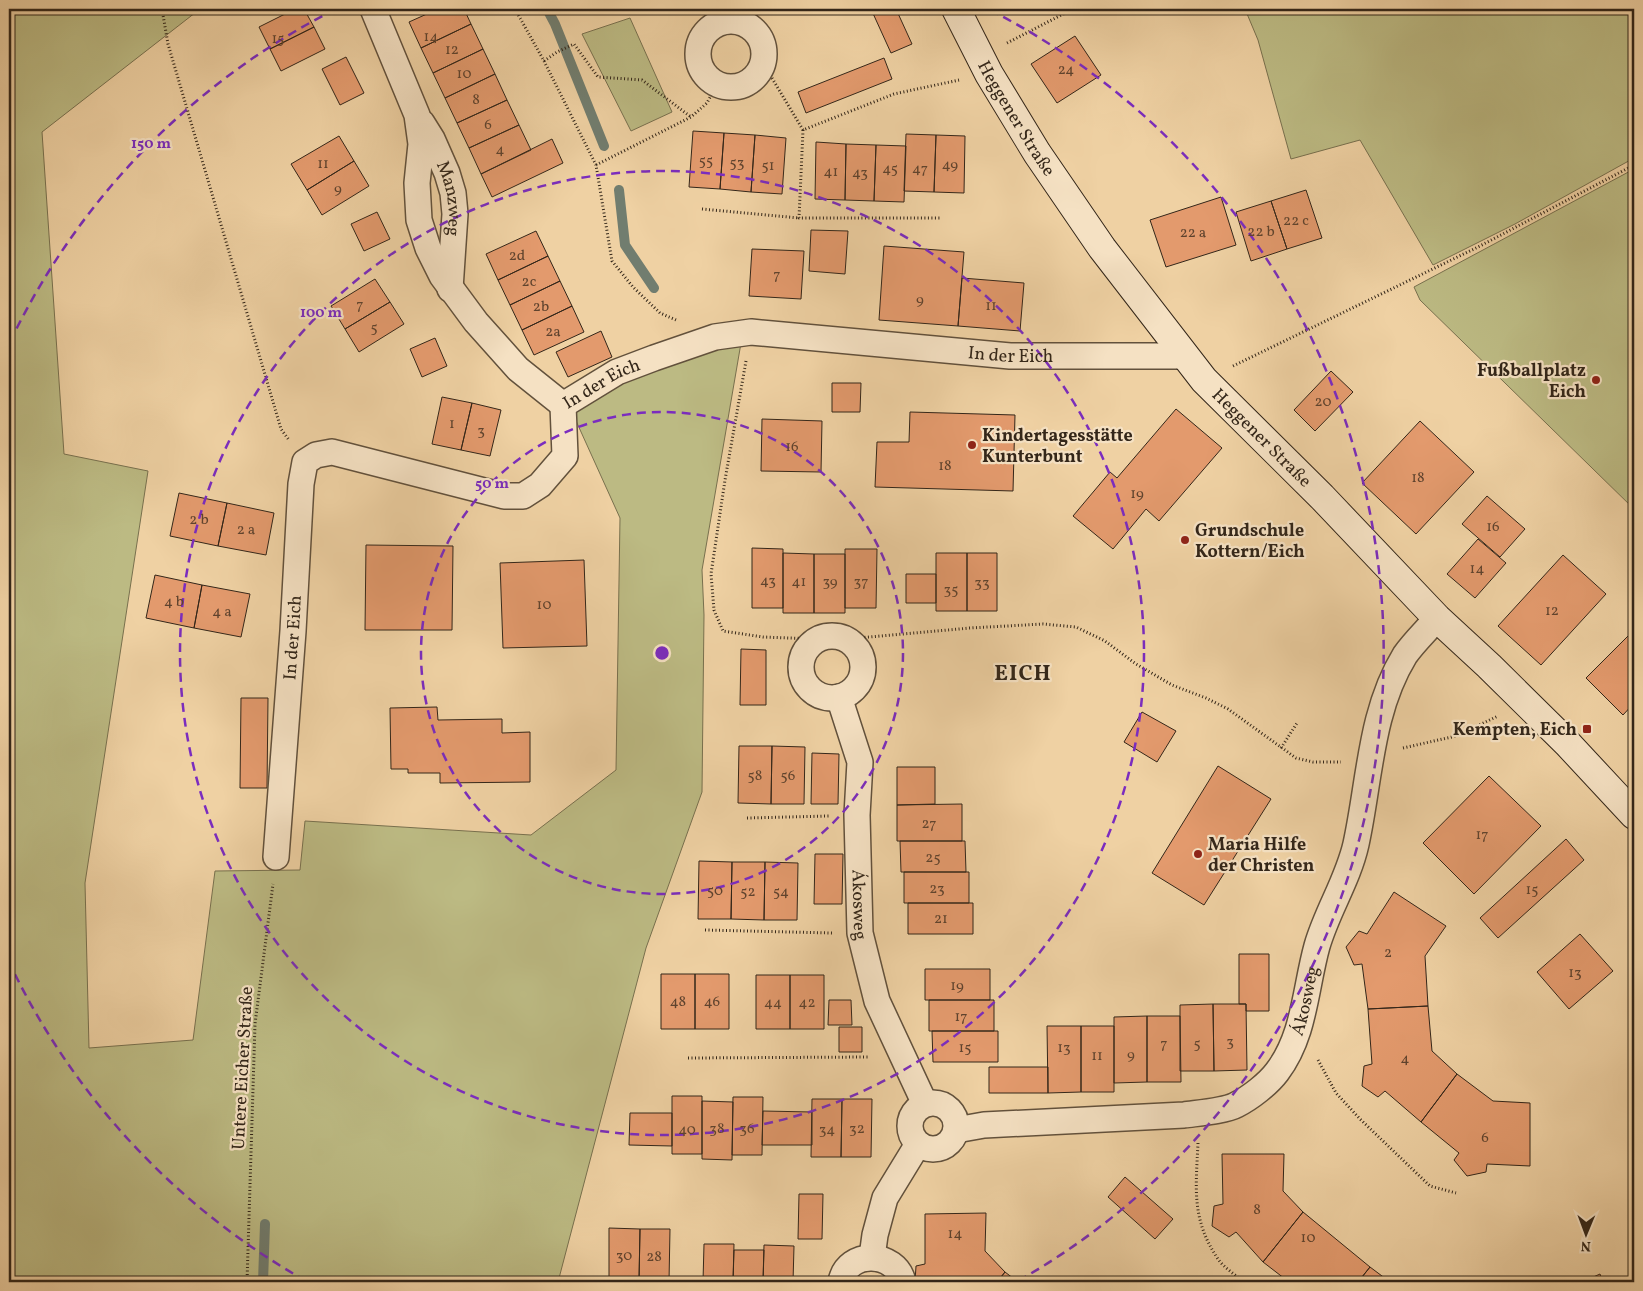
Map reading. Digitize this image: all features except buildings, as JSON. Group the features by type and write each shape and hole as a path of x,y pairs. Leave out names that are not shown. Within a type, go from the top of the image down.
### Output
{"street":[{"name":"Manzweg","path":"373,9 417,115 432,140 447,173 453,193 455,214 450,289"},
{"name":"Heggener Straße","path":"956,9 985,66 1037,153 1102,248 1204,380 1322,497 1437,618 1526,703 1634,815"},
{"path":"730,15 751,27 758,34 763,44 763,63 758,73 750,81 740,86 728,87 717,84 701,68 698,57 699,46 711,28 730,15"},
{"name":"Manzweg","path":"417,115 421,144 417,183 419,220 428,248 442,276 476,322 518,369 563,405"},
{"name":"In der Eich","path":"276,857 293,631 301,484 305,462 316,454 332,452 504,496 523,496 540,485 565,456 563,405 617,372 715,337 751,332 1010,356 1186,356"},
{"name":"Ákosweg","path":"956,1130 984,1126 1200,1113 1235,1106 1259,1089 1277,1072 1291,1048 1300,1026 1317,945 1348,870 1356,844 1370,756 1385,696 1406,653 1437,618"},
{"path":"826,636 837,636 848,640 856,646 861,656 863,666 862,677 857,686 849,693 839,697 829,698 820,696 811,690 801,674 804,654 809,646 826,636"},
{"name":"Ákosweg","path":"839,697 860,762 857,815 860,933 877,1001 925,1104"},
{"path":"933,1102 948,1108 954,1114 956,1130 949,1144 941,1148 925,1148 918,1144 911,1132 911,1118 914,1112 925,1104 933,1102"},
{"path":"872,1257 875,1235 885,1198 918,1144"},
{"path":"841,1282 847,1270 854,1263 862,1258 872,1257 890,1262 897,1269 902,1282"}],"path":[{"path":"162,9 168,44 281,429 305,462"},
{"path":"514,9 544,61 596,165 612,261 633,286 660,313 715,337"},
{"path":"803,130 894,94 985,66 1073,9"},
{"path":"544,61 574,44 598,76 642,80 691,117"},
{"path":"763,63 803,130 799,218"},
{"path":"596,165 691,117 707,102 717,84"},
{"path":"1204,380 1478,247 1634,164"},
{"path":"702,209 799,218 941,218"},
{"path":"751,332 725,480 711,574 714,610 723,631 763,638 817,640"},
{"path":"848,640 970,628 1043,624 1076,627 1105,641 1136,664 1172,685 1228,709 1296,758 1314,762 1337,763 1456,736 1526,703"},
{"path":"1281,748 1297,723"},
{"path":"748,818 857,815"},
{"name":"Untere Eicher Straße","path":"247,1282 255,1024 276,857"},
{"path":"705,930 860,933"},
{"path":"1300,1026 1336,1092 1360,1119 1430,1186 1456,1193"},
{"path":"688,1058 904,1057"},
{"path":"1200,1113 1195,1190 1200,1224 1219,1260 1244,1282"}],"shaded area":[{"path":"9,9 200,9 42,132 64,454 148,471 85,883 89,1048 193,1040 215,871 300,870 305,821 531,835 616,770 620,518 572,412 623,380 716,345 741,343 702,570 704,615 702,792 646,948 558,1282 9,1282"},
{"path":"1245,9 1634,9 1634,158 1515,224 1433,265 1360,140 1291,159 1258,40"},
{"path":"630,18 672,112 631,131 582,34"},
{"name":"Fußballplatz Eich","path":"1634,169 1634,509 1420,300 1414,287"}],"waterway":[{"path":"547,9 555,24 604,146"},
{"path":"619,190 625,245 654,288"},
{"path":"263,1282 265,1224"}],"place":[{"name":"Fußballplatz Eich","path":"1596,380"},
{"name":"Kindertagesstätte Kunterbunt","path":"972,445"},
{"name":"Grundschule Kottern/Eich","path":"1185,540"},
{"name":"Kempten, Eich","path":"1587,729"},
{"name":"Maria Hilfe der Christen","path":"1198,854"}],"district":[{"name":"EICH","path":"1023,672"}]}
